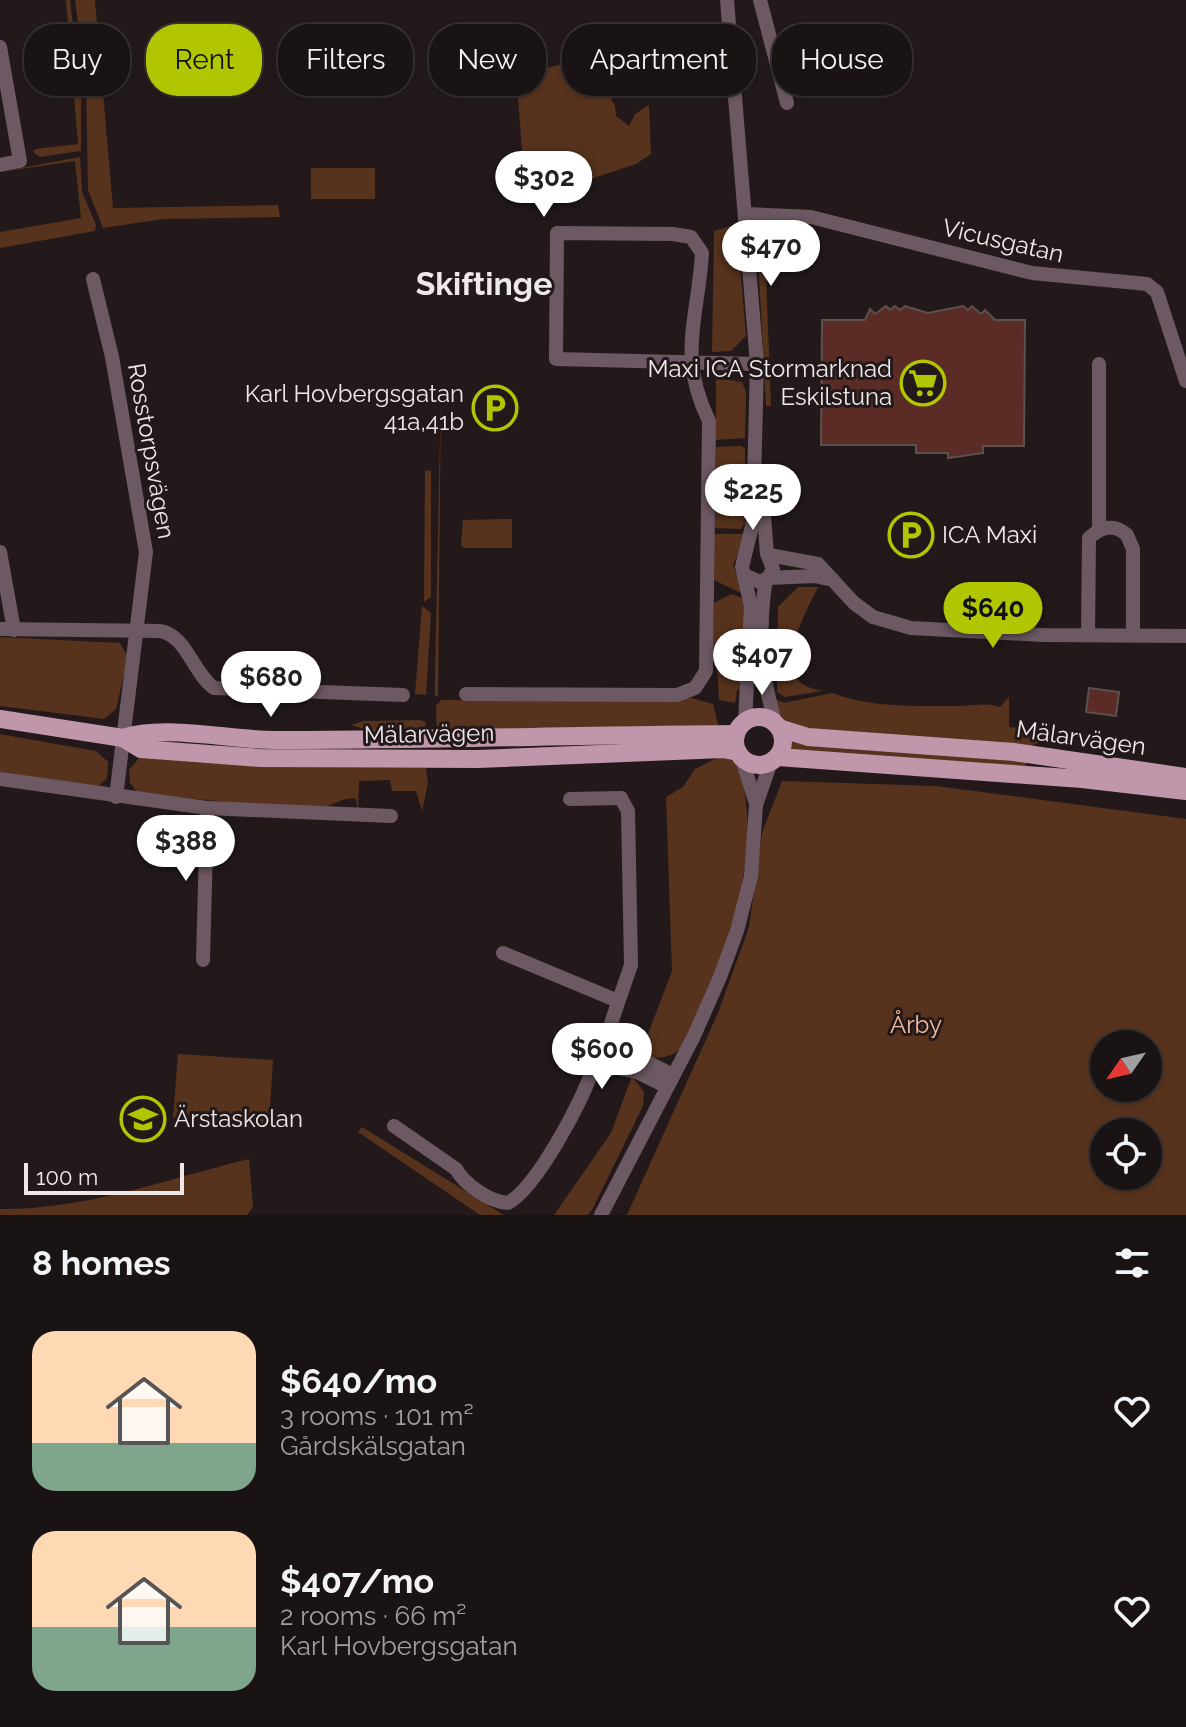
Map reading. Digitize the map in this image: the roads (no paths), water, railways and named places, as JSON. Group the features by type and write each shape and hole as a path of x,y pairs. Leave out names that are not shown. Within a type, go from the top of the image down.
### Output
{"main road":[{"path":"759,717 777,726 783,744 774,760 753,764 740,741 759,717"},
{"name":"Mälarvägen","path":"0,719 123,738 141,749 261,758 478,759 723,749 740,741"},
{"name":"Mälarvägen","path":"777,726 808,737 1014,752 1186,777"},
{"name":"Mälarvägen","path":"774,760 1068,778 1186,791"}],"street":[{"path":"727,0 757,364 753,522 744,557 744,575 751,606 740,741 756,805"},
{"path":"760,0 787,103"},
{"path":"0,47 20,161 0,165"},
{"name":"Vicusgatan","path":"746,214 811,217 1032,273 1147,284 1155,289 1161,302 1186,381"},
{"path":"466,694 677,695 695,688 702,680 707,649 709,421 698,397 691,360 689,340 702,253 691,237 557,233 556,359 691,360 757,364"},
{"name":"Rosstorpsvägen","path":"93,279 112,357 146,552 116,797"},
{"path":"757,364 763,391 763,520 768,555 773,565 762,605 765,694 777,726"},
{"path":"1099,364 1099,529"},
{"path":"1088,635 1089,538 1099,529 1122,530 1131,541 1133,635"},
{"path":"744,557 757,551 818,564 854,603 873,617 911,628 1186,636"},
{"path":"0,552 7,630 160,631 171,634 214,688 403,695"},
{"path":"744,575 756,582 767,578 815,576 833,580"},
{"path":"601,1215 701,1021 737,931 751,876 756,805 774,760"},
{"path":"0,779 207,808 391,816"},
{"path":"570,799 621,798 628,811 631,965 607,1035"},
{"path":"203,960 207,808"},
{"path":"503,953 618,1001"},
{"path":"619,1048 618,1059 603,1072 592,1071 582,1061 582,1046 591,1035 607,1035 619,1048 670,1081"},
{"path":"612,1067 670,1081"},
{"path":"394,1126 456,1169 461,1178 490,1198 508,1203 523,1190 578,1110 592,1071"}],"place":[{"name":"Maxi ICA Stormarknad Eskilstuna","path":"923,383"},
{"name":"Karl Hovbergsgatan 41a,41b","path":"495,408"},
{"name":"ICA Maxi","path":"911,535"},
{"name":"Ärstaskolan","path":"143,1119"}],"district":[{"name":"Skiftinge","path":"484,284"}],"park label":[{"name":"Årby","path":"916,1025"}]}
